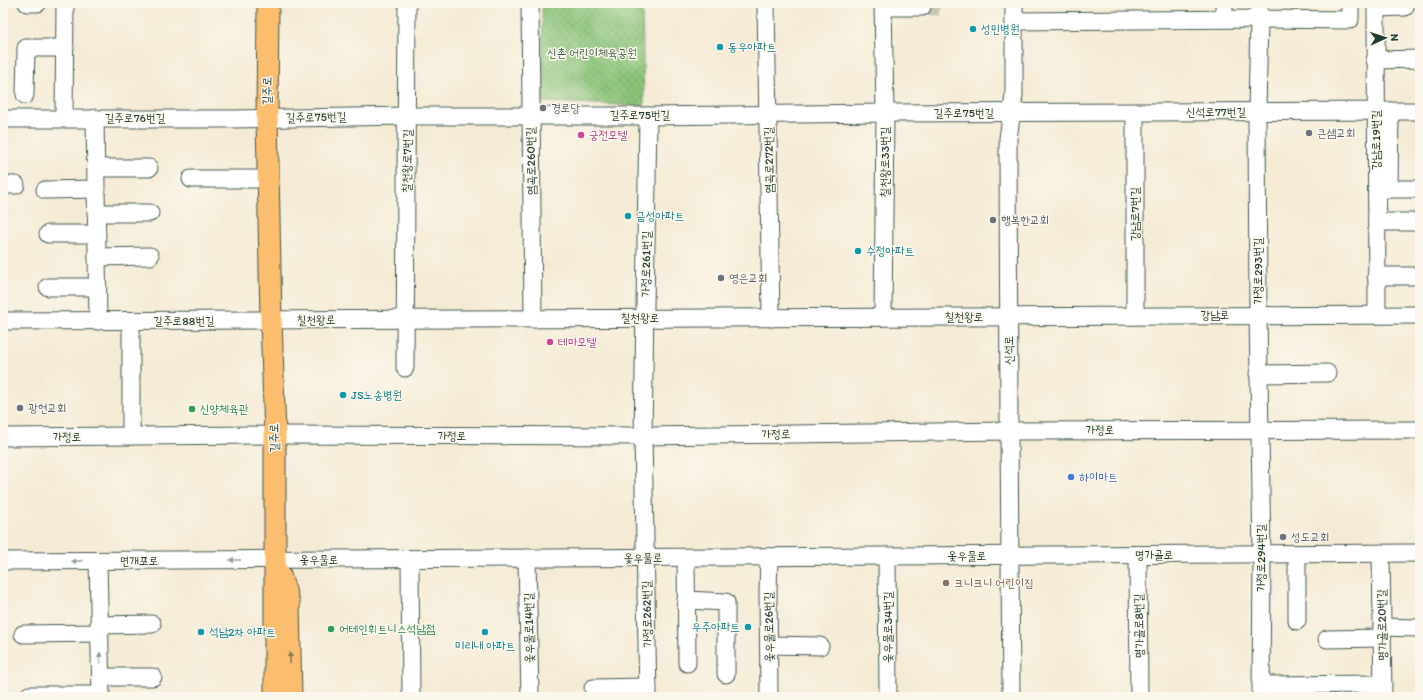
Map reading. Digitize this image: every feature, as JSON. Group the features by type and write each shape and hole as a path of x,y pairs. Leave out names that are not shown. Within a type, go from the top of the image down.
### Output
{"main road":[{"name":"길주로","path":"268,3 268,179 275,435 275,697"},
{"path":"261,697 260,603 274,560"},
{"path":"274,560 289,603 291,697"}],"street":[{"path":"27,3 38,3"},
{"path":"64,118 65,3"},
{"name":"칠천왕로7번길","path":"405,368 408,116 407,3"},
{"name":"염곡로260번길","path":"530,3 533,319"},
{"name":"염곡로272번길","path":"766,3 771,318"},
{"name":"신석로","path":"1012,697 1008,139 1014,95 1014,3"},
{"path":"1014,21 1224,11 1259,11 1350,20 1350,3"},
{"name":"칠천왕로33번길","path":"883,317 885,113 883,5 922,7"},
{"path":"1376,5 1405,7"},
{"name":"강남로19번길","path":"1376,5 1375,60 1383,111 1383,189 1376,276 1377,315"},
{"name":"가정로293번길","path":"1259,11 1257,112 1259,430"},
{"path":"25,95 26,48 64,48"},
{"path":"1375,60 1420,59"},
{"name":"신석로77번길","path":"1012,113 1420,111"},
{"name":"강남로7번길","path":"1135,112 1135,316"},
{"name":"길주로75번길","path":"267,117 1012,113"},
{"name":"가정로261번길","path":"643,436 648,116"},
{"name":"길주로76번길","path":"3,119 234,119 267,117"},
{"path":"95,118 98,321"},
{"path":"96,168 149,168"},
{"path":"191,180 268,179"},
{"path":"45,190 96,189"},
{"path":"1383,189 1420,189"},
{"path":"96,213 150,213"},
{"path":"1384,222 1420,222"},
{"path":"48,234 97,234"},
{"path":"97,257 150,256"},
{"path":"1376,276 1420,276"},
{"path":"48,287 98,287"},
{"name":"강남로","path":"1009,316 1420,315"},
{"name":"칠천왕로","path":"271,320 1009,316"},
{"name":"길주로88번길","path":"3,321 271,320"},
{"path":"131,321 131,436"},
{"path":"1258,374 1327,373"},
{"name":"가정로","path":"3,437 275,435 643,436 1009,430 1420,430"},
{"name":"가정로294번길","path":"1259,430 1262,555 1261,691 1383,690"},
{"name":"가정로262번길","path":"643,436 648,692"},
{"name":"명가골로20번길","path":"1381,553 1383,690"},
{"name":"명가골로","path":"1011,556 1420,553"},
{"path":"1297,554 1297,621"},
{"name":"명가골로8번길","path":"1138,555 1139,697"},
{"name":"옻우물로34번길","path":"887,556 888,697"},
{"name":"옻우물로","path":"274,560 1011,556"},
{"name":"옻우물로26번길","path":"769,557 769,697"},
{"name":"옻우물로14번길","path":"527,558 530,697"},
{"path":"686,558 688,663"},
{"path":"410,559 411,697"},
{"name":"면개포로","path":"3,561 274,560"},
{"path":"29,697 29,695 101,696 98,561"},
{"path":"686,600 726,602 726,674"},
{"path":"23,634 152,624"},
{"path":"1328,639 1416,628"},
{"path":"769,645 820,646"},
{"path":"101,677 153,677"},
{"path":"593,688 648,692"}],"green space":[{"name":"신촌 어린이체육공원","path":"542,3 642,3 644,106 543,102"}],"tunnel":[{"path":"922,7 941,7"}],"place":[{"name":"성민병원","path":"973,29"},
{"name":"동우아파트","path":"720,47"},
{"name":"경로당","path":"543,108"},
{"name":"큰샘교회","path":"1309,133"},
{"name":"궁전모텔","path":"581,135"},
{"name":"금성아파트","path":"628,216"},
{"name":"행복한교회","path":"993,220"},
{"name":"수정아파트","path":"858,251"},
{"name":"영은교회","path":"721,278"},
{"name":"테마모텔","path":"550,342"},
{"name":"JS노송병원","path":"343,395"},
{"name":"광현교회","path":"20,408"},
{"name":"신양체육관","path":"192,409"},
{"name":"하이마트","path":"1071,477"},
{"name":"성도교회","path":"1283,537"},
{"name":"크니크니 어린이집","path":"946,583"},
{"name":"우주아파트","path":"748,627"},
{"name":"어테인휘트니스석남점","path":"331,629"},
{"name":"석남2차 아파트","path":"201,632"},
{"name":"미리내 아파트","path":"485,632"}]}
